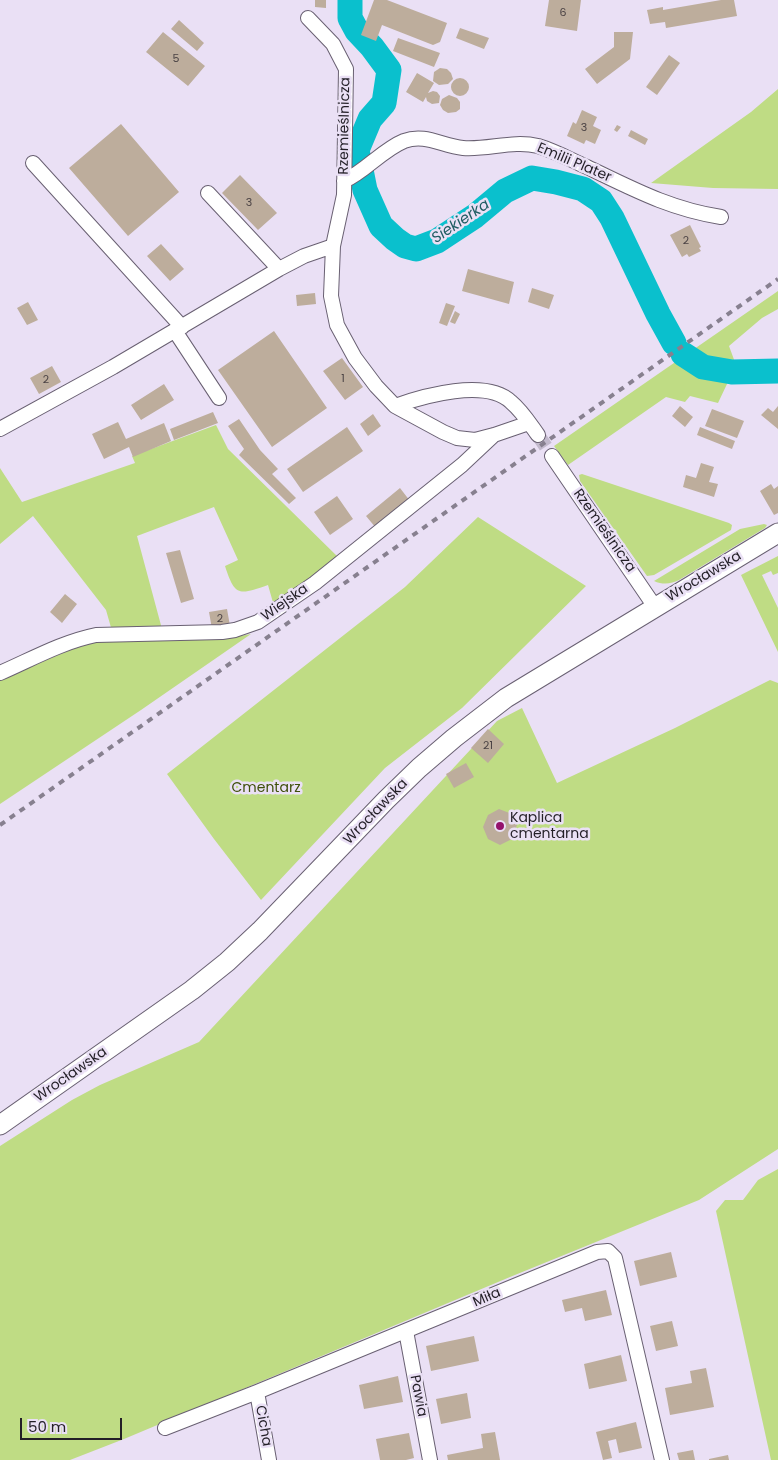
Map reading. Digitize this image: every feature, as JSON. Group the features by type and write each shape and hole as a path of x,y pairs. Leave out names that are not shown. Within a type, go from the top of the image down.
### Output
{"main road":[{"name":"Wrocławska","path":"0,1125 192,990 226,962 260,931 419,768 506,698 778,533"}],"street":[{"name":"Rzemieślnicza","path":"308,18 332,44 346,69 349,179 333,246 331,296 337,325 355,358 376,386 395,406 457,438 476,440 529,423"},
{"name":"Emilii Plater","path":"349,179 396,145 412,139 428,139 464,148 525,144 548,150 669,204 698,213 722,217"},
{"path":"34,163 178,329 219,398"},
{"path":"208,194 279,269"},
{"path":"0,429 178,329 279,269 304,256 333,246"},
{"path":"395,406 414,399 452,391 478,390 497,394 511,401 538,435"},
{"name":"Wiejska","path":"0,672 62,644 96,635 222,632 235,630 258,622 347,558 462,465 494,435"},
{"name":"Rzemieślnicza","path":"552,456 655,607"},
{"name":"Miła","path":"165,1428 598,1252 608,1250 615,1258 662,1460"},
{"name":"Pawia","path":"406,1331 430,1460"},
{"name":"Cicha","path":"257,1392 269,1460"}],"green space":[{"path":"778,89 778,189 713,188 651,183 751,112"},
{"path":"778,291 778,309 762,318 729,346 736,365 718,403 690,396 685,402 666,397 568,465 554,446"},
{"path":"216,425 228,449 339,558 274,606 268,585 244,592 235,588 225,566 238,560 214,507 137,536 162,629 112,631 106,610 33,516 0,544 0,468 22,502 135,463 132,456"},
{"path":"582,474 729,523 732,525 731,530 654,575 647,576 580,481 579,475"},
{"name":"Cmentarz","path":"478,517 586,586 462,708 385,768 261,900 167,774 405,587"},
{"path":"767,525 765,528 679,580 667,584 654,581 740,529"},
{"path":"778,556 778,573 773,575 771,571 762,575 778,608 778,652 741,575"},
{"path":"251,634 0,804 0,680 72,649 98,641 229,638"},
{"path":"770,680 778,683 778,1149 699,1200 124,1439 70,1460 0,1460 0,1146 72,1100 100,1085 199,1042 497,721 522,708 557,783 675,728"},
{"path":"778,1169 778,1460 771,1460 716,1211 725,1200 743,1200 758,1180"}],"building":[{"path":"315,0 326,0 326,8 315,7"},
{"path":"374,0 387,0 447,23 440,42 433,45 382,25 376,41 361,35"},
{"path":"549,0 581,0 577,31 545,26"},
{"path":"721,0 734,0 737,16 666,28 665,22 650,24 647,10 663,7 663,10"},
{"path":"179,20 204,43 197,51 171,29"},
{"path":"460,28 489,38 484,49 456,38"},
{"path":"163,32 205,66 188,86 146,52"},
{"path":"614,32 633,32 630,59 597,84 585,69 614,47"},
{"path":"398,38 440,53 434,67 393,51"},
{"path":"669,55 680,63 657,95 646,87"},
{"path":"440,68 447,69 451,73 453,79 448,84 439,85 433,81 434,72"},
{"path":"417,73 434,83 428,93 437,92 440,96 439,103 432,104 427,101 426,97 423,102 406,92"},
{"path":"456,78 464,78 469,83 467,94 456,96 451,91 451,83"},
{"path":"449,95 457,98 460,102 460,109 456,112 448,113 440,105 442,99"},
{"path":"582,110 597,117 593,126 601,130 595,144 586,140 584,144 567,136 573,122 576,124"},
{"path":"121,124 179,192 128,236 69,168"},
{"path":"617,125 621,127 617,132 614,130"},
{"path":"631,130 648,139 645,145 628,136"},
{"path":"240,175 277,213 258,230 222,193"},
{"path":"690,225 701,247 699,248 701,251 689,257 687,254 682,257 670,235"},
{"path":"161,244 184,269 170,281 147,256"},
{"path":"468,269 514,282 509,304 462,291"},
{"path":"532,288 554,295 549,309 528,302"},
{"path":"315,293 316,304 297,306 296,295"},
{"path":"28,302 38,320 27,325 17,308"},
{"path":"446,303 455,306 447,326 439,323"},
{"path":"455,311 460,314 455,324 450,322"},
{"path":"274,331 327,408 272,447 218,370"},
{"path":"342,358 363,387 345,400 323,371"},
{"path":"52,366 61,382 39,394 30,378"},
{"path":"164,384 174,400 141,420 131,405"},
{"path":"680,406 693,417 685,427 672,416"},
{"path":"778,406 778,429 761,415 768,408 773,412"},
{"path":"712,409 744,421 737,438 705,426"},
{"path":"213,412 218,423 174,440 170,429"},
{"path":"373,414 381,426 368,436 360,424"},
{"path":"239,419 260,450 278,469 272,474 296,498 289,504 239,455 244,449 228,426"},
{"path":"118,422 126,439 164,423 171,441 133,457 129,447 104,459 92,434"},
{"path":"347,427 363,451 303,492 287,469"},
{"path":"700,427 735,441 732,449 697,435"},
{"path":"701,463 714,467 709,482 718,484 714,497 683,487 686,475 696,478"},
{"path":"771,484 774,489 778,486 778,513 774,515 760,491"},
{"path":"400,488 410,501 376,528 366,516"},
{"path":"337,496 353,519 330,535 314,512"},
{"path":"180,550 194,599 181,603 166,553"},
{"path":"65,594 77,604 62,623 50,612"},
{"path":"227,609 230,626 212,629 209,612"},
{"path":"488,729 504,744 488,763 471,748"},
{"path":"466,763 474,777 454,788 446,774"},
{"name":"Kaplica cmentarna","path":"499,809 512,814 517,825 512,839 500,845 488,839 483,827 488,815"},
{"path":"671,1252 677,1277 640,1286 634,1261"},
{"path":"606,1290 612,1315 585,1321 582,1308 565,1312 562,1300"},
{"path":"672,1321 678,1346 656,1351 650,1326"},
{"path":"474,1336 479,1361 431,1371 426,1346"},
{"path":"621,1355 627,1381 589,1389 584,1364"},
{"path":"706,1368 714,1407 670,1415 665,1388 692,1383 690,1371"},
{"path":"398,1376 403,1402 364,1409 359,1385"},
{"path":"467,1393 471,1418 441,1424 436,1399"},
{"path":"636,1422 642,1448 619,1453 616,1439 608,1441 612,1458 603,1460 596,1432"},
{"path":"495,1432 500,1460 448,1460 447,1455 483,1448 481,1434"},
{"path":"409,1433 414,1458 406,1460 380,1460 376,1439"},
{"path":"693,1450 695,1460 679,1460 677,1453"},
{"path":"728,1455 729,1460 709,1460 709,1459"}],"waterway":[{"name":"Siekierka","path":"350,0 350,18 357,31 389,70 384,103 370,119 357,150 365,190 381,226 405,246 416,249 437,241 475,216 505,191 532,178 583,189 601,201 612,218 674,343"},
{"name":"Siekierka","path":"683,354 703,367 732,372 778,371"}],"tunnel":[{"path":"538,435 552,456"}],"railway":[{"path":"0,825 778,279"}],"place":[{"name":"Kaplica cmentarna","path":"500,826"}]}
